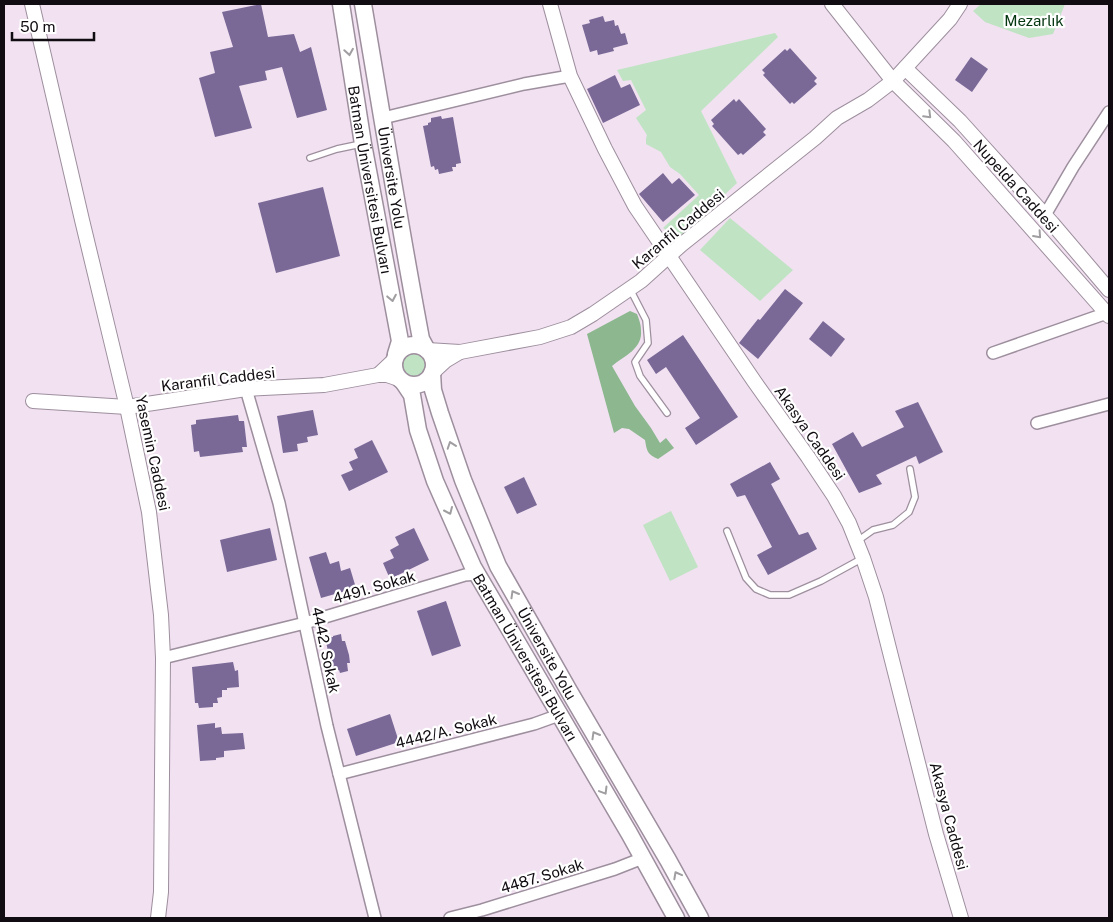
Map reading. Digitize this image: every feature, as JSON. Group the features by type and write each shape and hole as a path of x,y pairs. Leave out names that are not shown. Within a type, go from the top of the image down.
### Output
{"main road":[{"name":"Batman Üniversitesi Bulvarı","path":"341,4 363,144 400,341 395,357"},
{"name":"Üniversite Yolu","path":"363,4 406,263 421,339 427,350"},
{"path":"414,345 427,350 431,354 434,366 432,373 424,383 411,385 402,381 395,374 393,367 395,357 401,349 414,345"},
{"name":"Üniversite Yolu","path":"432,373 433,390 454,455 498,566 700,918"},
{"name":"Batman Üniversitesi Bulvarı","path":"402,381 412,395 418,430 435,481 477,574 676,918"}],"street":[{"name":"Yasemin Caddesi","path":"32,4 79,210 127,407 149,512 161,615 163,658 158,918"},
{"name":"Akasya Caddesi","path":"550,4 570,76 635,206 754,381 808,456 849,523 876,597 936,834 961,918"},
{"name":"Nupelda Caddesi","path":"832,4 893,81 954,141 1108,315"},
{"name":"Karanfil Caddesi","path":"460,352 540,337 571,327 630,289 837,118 868,100 893,81 950,19 960,4"},
{"name":"Nupelda Caddesi","path":"905,68 960,121 1045,215 1109,290"},
{"path":"383,118 524,84 570,76"},
{"path":"1045,215 1073,167 1109,112"},
{"path":"993,353 1108,315"},
{"path":"427,350 460,352"},
{"path":"432,373 445,361 460,352"},
{"path":"378,375 395,357"},
{"name":"Karanfil Caddesi","path":"32,401 127,407 246,389 324,385 378,375"},
{"path":"378,375 387,375 402,381"},
{"name":"4442. Sokak","path":"246,389 279,503 327,726 375,918"},
{"path":"1037,423 1109,404"},
{"name":"4491. Sokak","path":"163,658 304,623 465,575 477,574"},
{"name":"4442/A. Sokak","path":"339,774 534,724 560,715"},
{"name":"4487. Sokak","path":"450,918 598,874 643,858"}],"lane":[{"path":"310,158 337,149 363,144"},
{"path":"630,289 646,320 648,343 635,362 640,376 667,413"},
{"path":"856,542 873,530 893,525 909,512 915,497 910,470"},
{"path":"727,531 746,578 756,589 770,595 789,595 821,581 863,558"}],"green space":[{"name":"Mezarlık","path":"981,4 1065,4 1053,34 1029,38 985,22 973,11"},
{"path":"775,33 778,37 701,111 737,183 682,235 672,233 663,228 699,195 680,174 670,167 661,152 646,144 647,135 636,118 646,110 631,80 623,81 617,70"},
{"path":"730,218 793,270 760,301 700,250"},
{"path":"630,311 637,314 640,322 641,337 632,351 612,366 635,406 660,443 666,438 674,448 658,459 648,452 645,440 629,429 622,428 614,433 587,334"},
{"path":"414,350 420,351 428,359 428,371 420,379 414,380 408,379 400,371 399,365 400,359 408,351"},
{"path":"671,511 698,567 670,581 643,525"}],"building":[{"path":"261,4 268,37 294,34 300,52 311,47 327,110 297,118 282,67 265,71 267,80 239,86 252,128 215,137 199,78 215,73 210,52 233,47 222,12"},
{"path":"603,16 605,22 614,20 615,26 618,25 621,34 625,33 628,44 613,48 614,51 598,55 597,50 590,52 582,25 590,23 589,20"},
{"path":"790,48 817,78 814,81 817,84 794,104 792,102 790,104 763,75 765,73 762,70 785,49 787,51"},
{"path":"971,57 988,69 972,92 955,80"},
{"path":"615,75 621,88 630,84 640,105 603,123 587,89"},
{"path":"734,99 736,102 739,99 766,129 763,132 766,135 743,155 741,153 738,155 712,126 714,124 711,120"},
{"path":"441,116 442,119 453,117 461,163 456,164 456,167 452,167 453,171 439,174 438,169 435,170 434,166 431,167 423,126 431,122 431,118"},
{"path":"663,173 672,184 679,178 695,195 663,222 639,194"},
{"path":"323,187 340,256 276,273 258,203"},
{"path":"785,289 803,303 758,359 739,343"},
{"path":"823,321 845,339 831,357 809,339"},
{"path":"683,335 738,417 696,445 685,428 700,418 666,367 656,374 647,360"},
{"path":"918,402 943,452 919,464 916,456 876,475 882,484 859,493 832,444 853,432 862,447 904,427 895,411"},
{"path":"313,410 318,435 307,437 308,442 297,444 298,451 283,453 277,416"},
{"path":"238,415 239,421 244,421 247,447 242,447 243,452 200,457 199,451 194,452 191,425 196,424 196,420"},
{"path":"372,440 388,472 349,491 341,475 353,470 349,462 358,458 354,449"},
{"path":"770,462 780,479 771,484 799,535 808,532 817,549 768,575 757,555 772,547 745,495 737,497 730,484"},
{"path":"524,477 537,505 517,514 504,487"},
{"path":"270,528 277,560 227,572 220,540"},
{"path":"414,528 429,560 390,579 383,563 394,558 390,550 399,545 395,537"},
{"path":"326,552 330,564 339,561 341,571 350,568 356,588 321,598 309,557"},
{"path":"446,601 461,646 432,656 417,611"},
{"path":"341,634 342,641 345,641 350,663 347,663 348,671 340,673 339,670 333,672 325,638"},
{"path":"233,662 235,671 238,670 239,687 222,690 222,697 217,698 218,703 213,703 213,707 199,708 198,703 195,703 192,667"},
{"path":"390,714 399,742 356,756 347,729"},
{"path":"215,723 215,728 221,727 222,734 243,733 245,749 224,751 224,757 216,758 216,760 200,761 197,725"}]}
